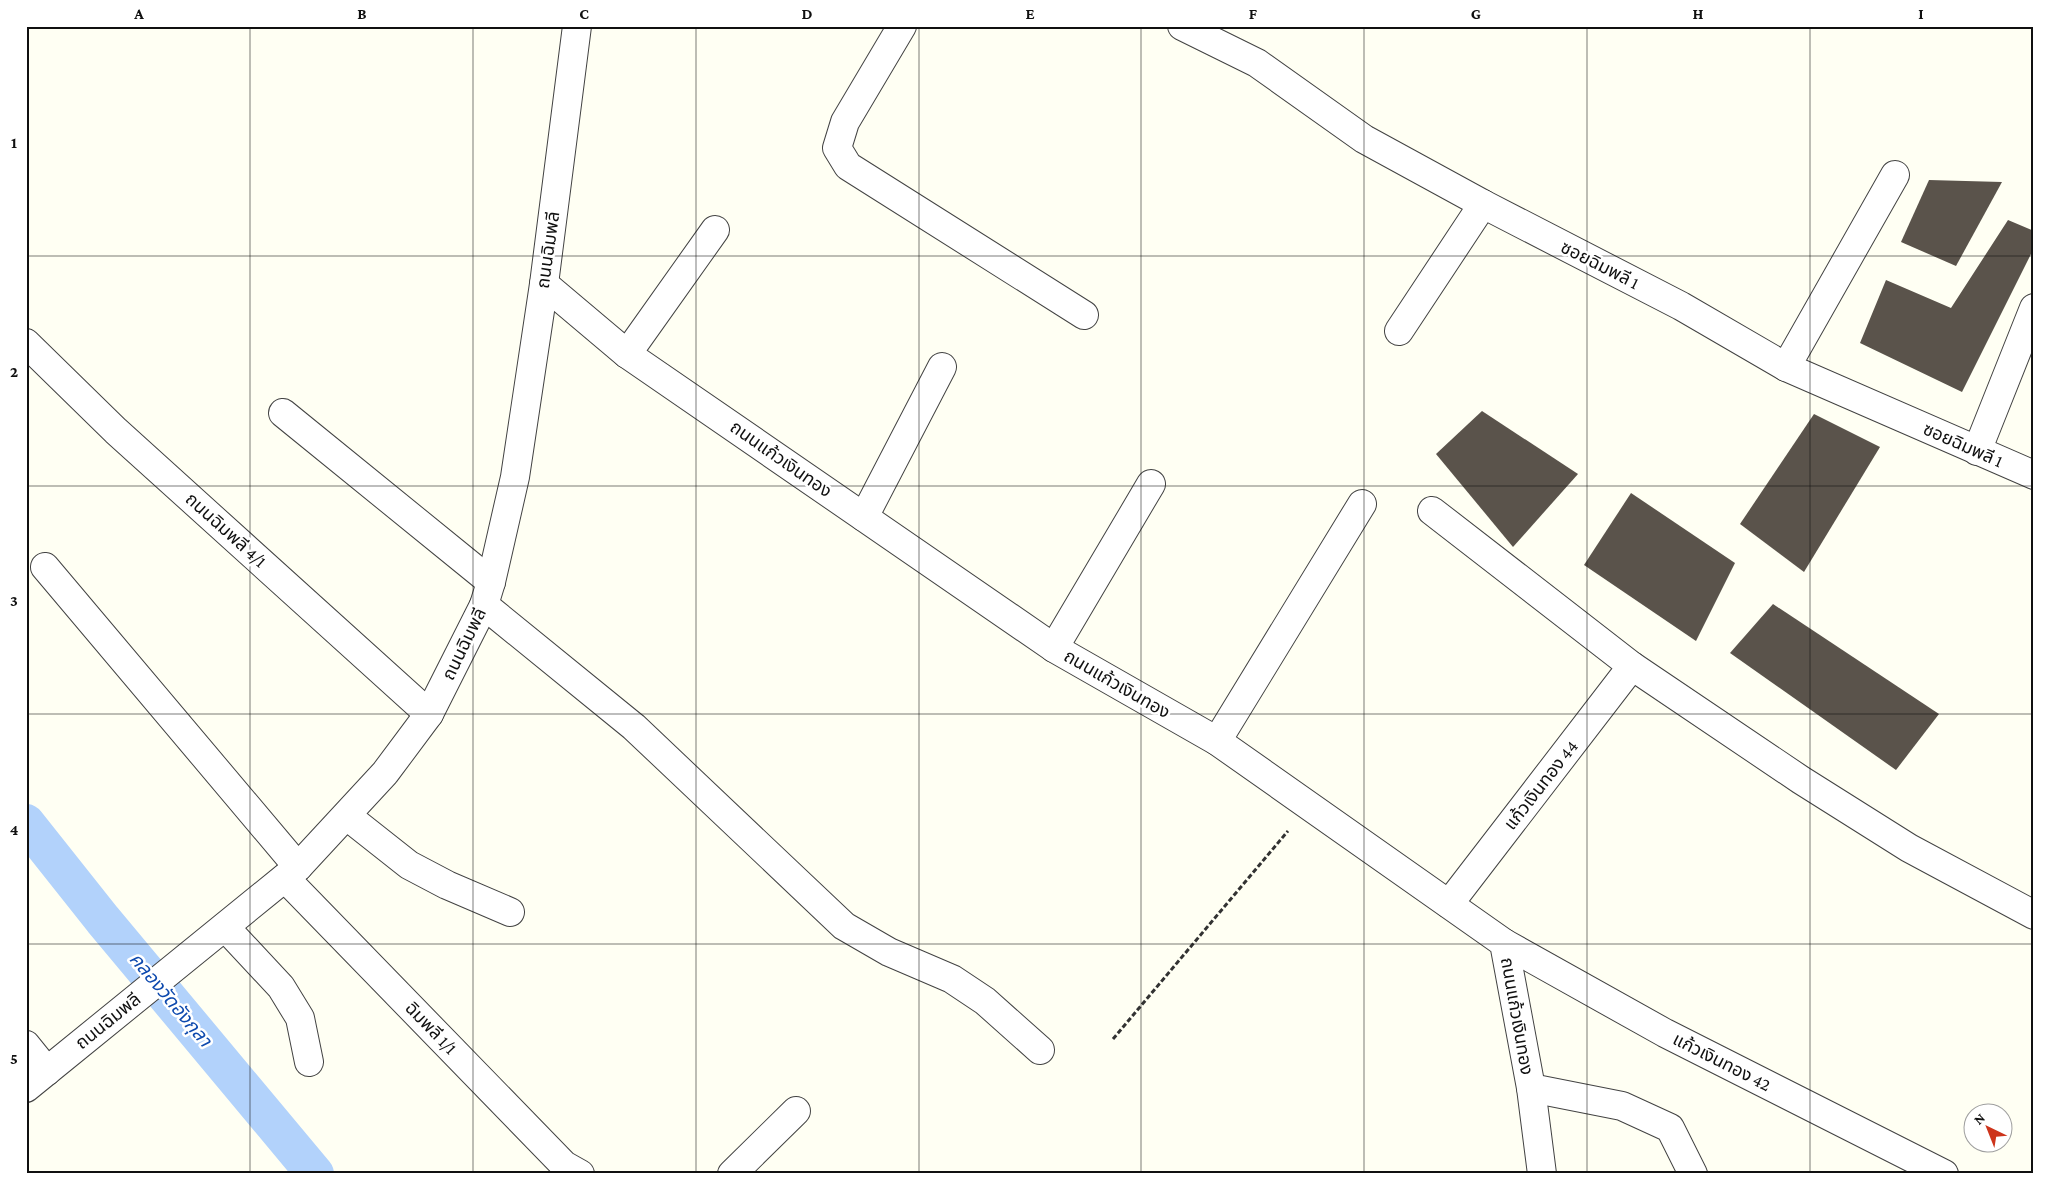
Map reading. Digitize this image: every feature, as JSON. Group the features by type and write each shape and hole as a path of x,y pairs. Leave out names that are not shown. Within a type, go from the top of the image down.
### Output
{"street":[{"name":"ถนนฉิมพลี","path":"26,1088 292,873 386,773 430,714 488,593 515,477 544,284 577,26"},
{"path":"902,26 845,122 837,148 848,166 1084,315"},
{"name":"ซอยฉิมพลี 1","path":"1182,26 1257,63 1364,139 1483,204 1681,306 1786,367 2034,475"},
{"path":"1786,367 1895,175"},
{"path":"1399,331 1483,204"},
{"path":"627,354 715,230"},
{"name":"ถนนแก้วเงินทอง","path":"544,284 627,354 1054,648 1217,741 1504,944 1530,1088 1542,1174"},
{"path":"1977,451 2034,308"},
{"name":"ถนนฉิมพลี 4/1","path":"26,343 116,431 430,714"},
{"path":"864,517 942,366"},
{"path":"283,414 488,593 634,727 844,926 889,952 952,979 985,1001 1040,1050"},
{"path":"1054,648 1151,484"},
{"path":"1217,741 1362,504"},
{"path":"1432,511 1632,666 1801,780 1909,848 2034,915"},
{"name":"ฉิมพลี 1/1","path":"45,567 292,873 564,1165 580,1174"},
{"name":"แก้วเงินทอง 44","path":"1449,904 1632,666"},
{"path":"347,816 409,865 510,912"},
{"path":"225,927 281,987 300,1018 309,1062"},
{"name":"แก้วเงินทอง 42","path":"1504,944 1665,1033 1944,1174"},
{"path":"26,1045 47,1071"},
{"path":"1530,1088 1622,1106 1670,1128 1693,1174"},
{"path":"732,1174 796,1111"}],"path":[{"path":"1113,1039 1310,806"}],"building":[{"path":"1929,180 2002,182 1956,266 1901,242"},
{"path":"2008,220 2034,231 2034,248 1962,392 1860,343 1886,280 1951,308"},
{"path":"1482,411 1578,474 1513,547 1436,454"},
{"path":"1814,414 1880,447 1804,572 1740,524"},
{"path":"1631,493 1735,563 1696,641 1584,565"},
{"path":"1773,604 1939,714 1896,770 1730,653"}],"waterway":[{"name":"คลองวัดอังกุลา","path":"26,823 103,920 315,1174"}]}
